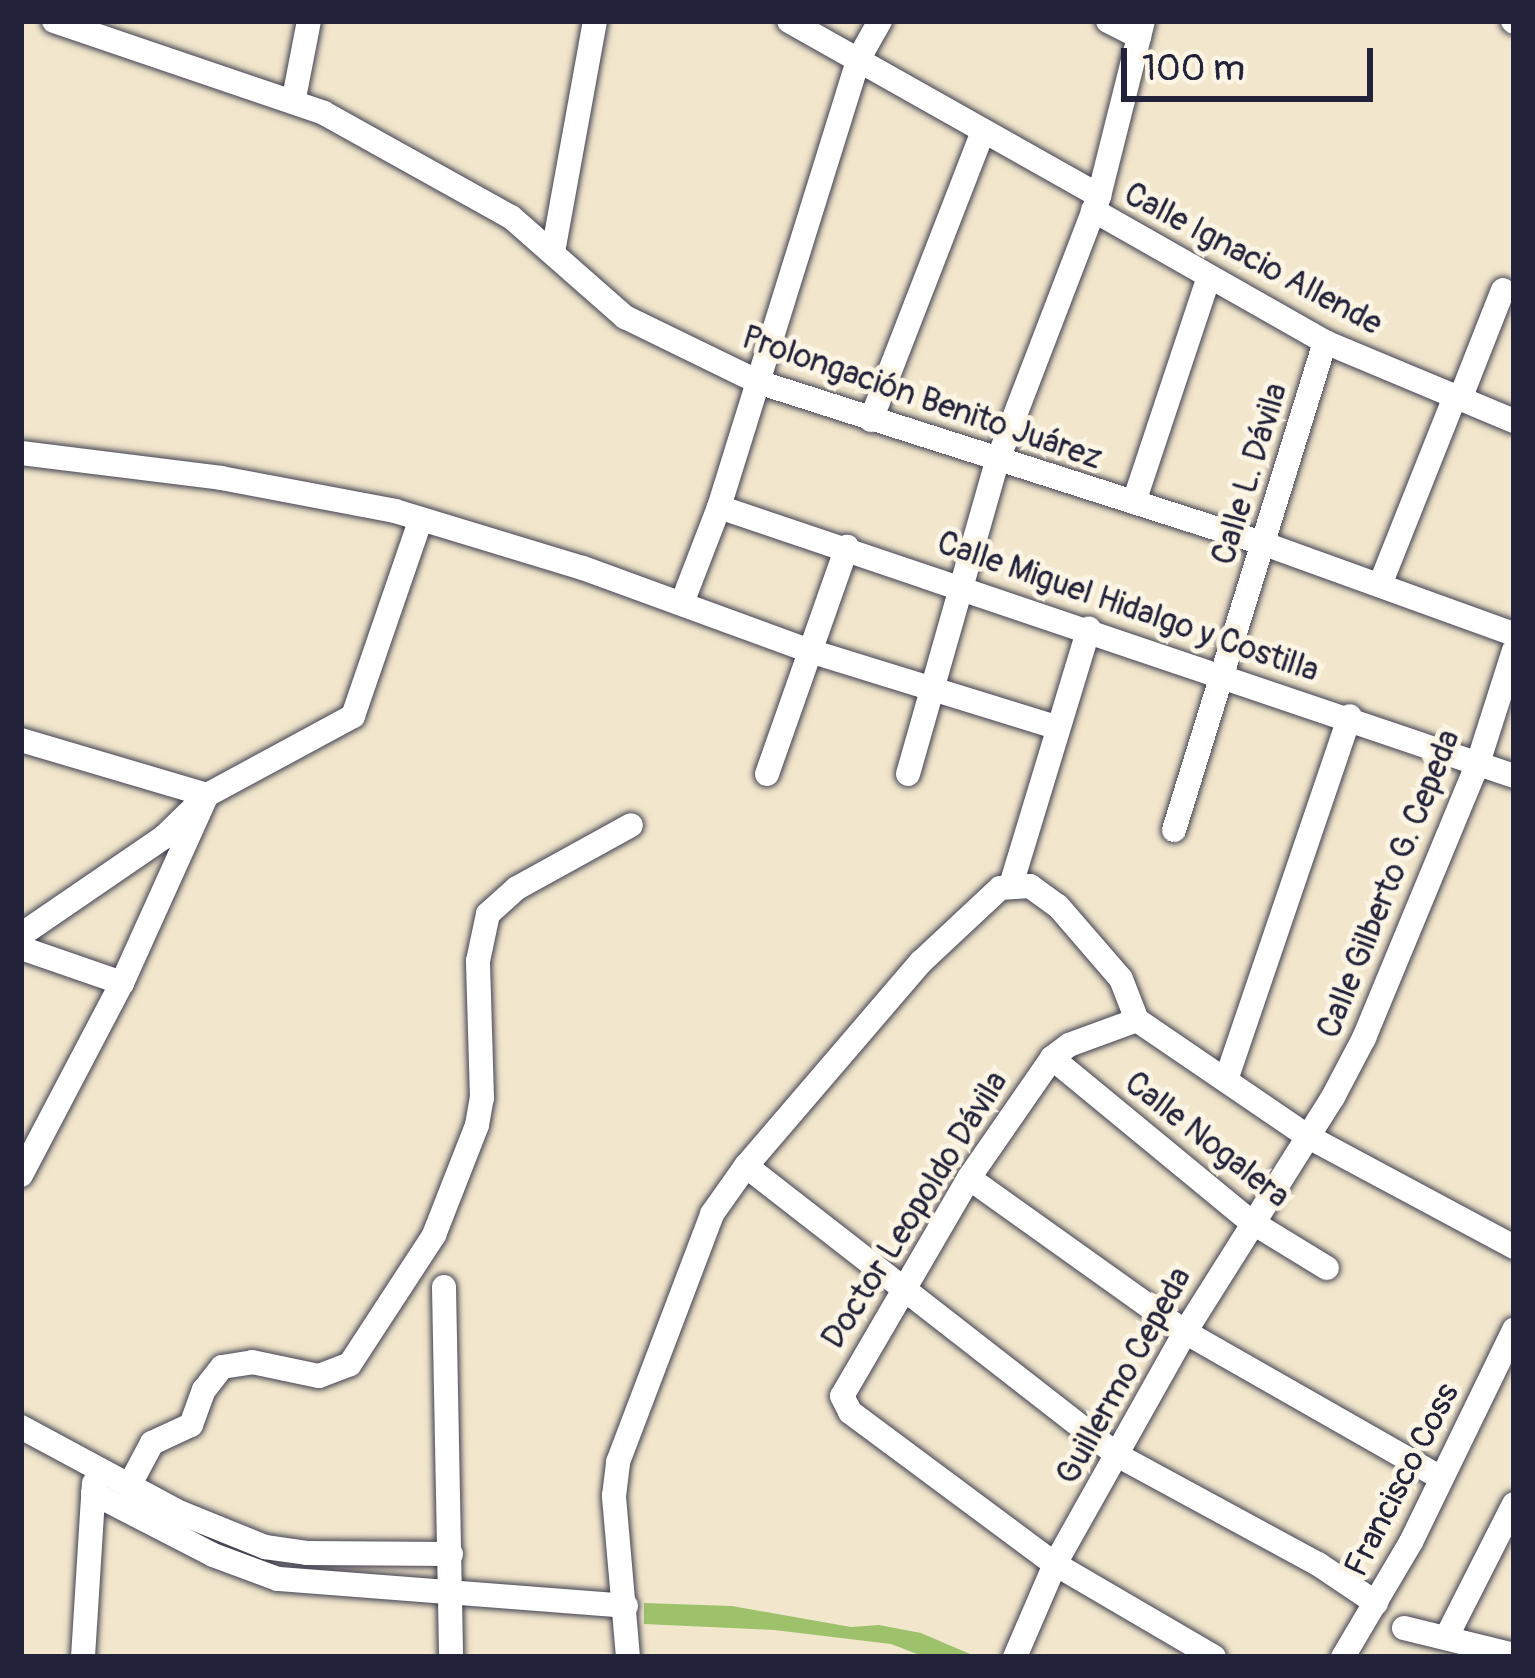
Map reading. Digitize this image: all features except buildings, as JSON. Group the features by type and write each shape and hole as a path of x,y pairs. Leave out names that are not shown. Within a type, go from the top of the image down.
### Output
{"street":[{"name":"Prolongación Benito Juárez","path":"54,21 294,98 511,217 625,317 758,382 1262,543 1514,634"},
{"path":"294,98 309,21"},
{"path":"553,252 596,21"},
{"name":"Calle Ignacio Allende","path":"789,21 983,131 1208,279 1325,343 1514,421"},
{"path":"682,603 718,507 858,60 880,21"},
{"path":"908,774 997,462 1096,203 1141,29 1108,21"},
{"path":"871,420 983,131"},
{"path":"1134,502 1208,279"},
{"path":"1380,585 1503,290"},
{"name":"Calle L. Dávila","path":"1174,830 1325,343"},
{"path":"21,453 221,478 421,519 682,603 810,651 1056,727"},
{"name":"Calle Miguel Hidalgo y Costilla","path":"718,507 1226,674 1514,776"},
{"path":"21,934 164,837 207,795 353,716 421,519"},
{"path":"766,774 847,547"},
{"path":"1010,885 1089,628"},
{"name":"Calle Gilberto G. Cepeda","path":"1307,1136 1364,1038 1479,760 1514,650"},
{"path":"1227,1077 1350,716"},
{"path":"21,740 207,795"},
{"path":"21,1174 122,983 207,795"},
{"path":"129,1486 152,1443 191,1425 204,1390 222,1367 251,1362 319,1376 350,1364 434,1235 477,1125 482,1098 478,961 488,914 517,888 631,824"},
{"path":"628,1657 614,1496 623,1443 723,1195 921,962 982,900 1010,885 1040,890 1089,938 1129,993 1137,1020 1227,1077 1307,1136 1514,1246"},
{"path":"21,948 122,983"},
{"name":"Doctor Leopoldo Dávila","path":"1137,1020 1070,1045 1052,1058 969,1178 845,1382 844,1401 850,1412 1055,1564 1214,1657"},
{"name":"Calle Nogalera","path":"1052,1058 1250,1221 1327,1268"},
{"name":"Guillermo Cepeda","path":"1015,1657 1055,1564 1185,1332 1307,1136"},
{"path":"746,1166 1117,1455 1318,1564 1376,1603"},
{"path":"969,1178 1185,1332 1441,1478"},
{"path":"444,1287 451,1657"},
{"name":"Francisco Coss","path":"1343,1657 1376,1603 1514,1330"},
{"path":"21,1427 94,1481 213,1555 278,1579 626,1606"},
{"path":"94,1481 129,1486 265,1547 308,1553 451,1554"},
{"path":"83,1657 94,1481"},
{"path":"1446,1638 1504,1538 1514,1504"},
{"path":"1404,1628 1514,1655"}],"green space":[{"path":"644,1603 732,1606 851,1627 879,1625 921,1633 977,1657 925,1657 891,1644 774,1630 644,1624"}]}
